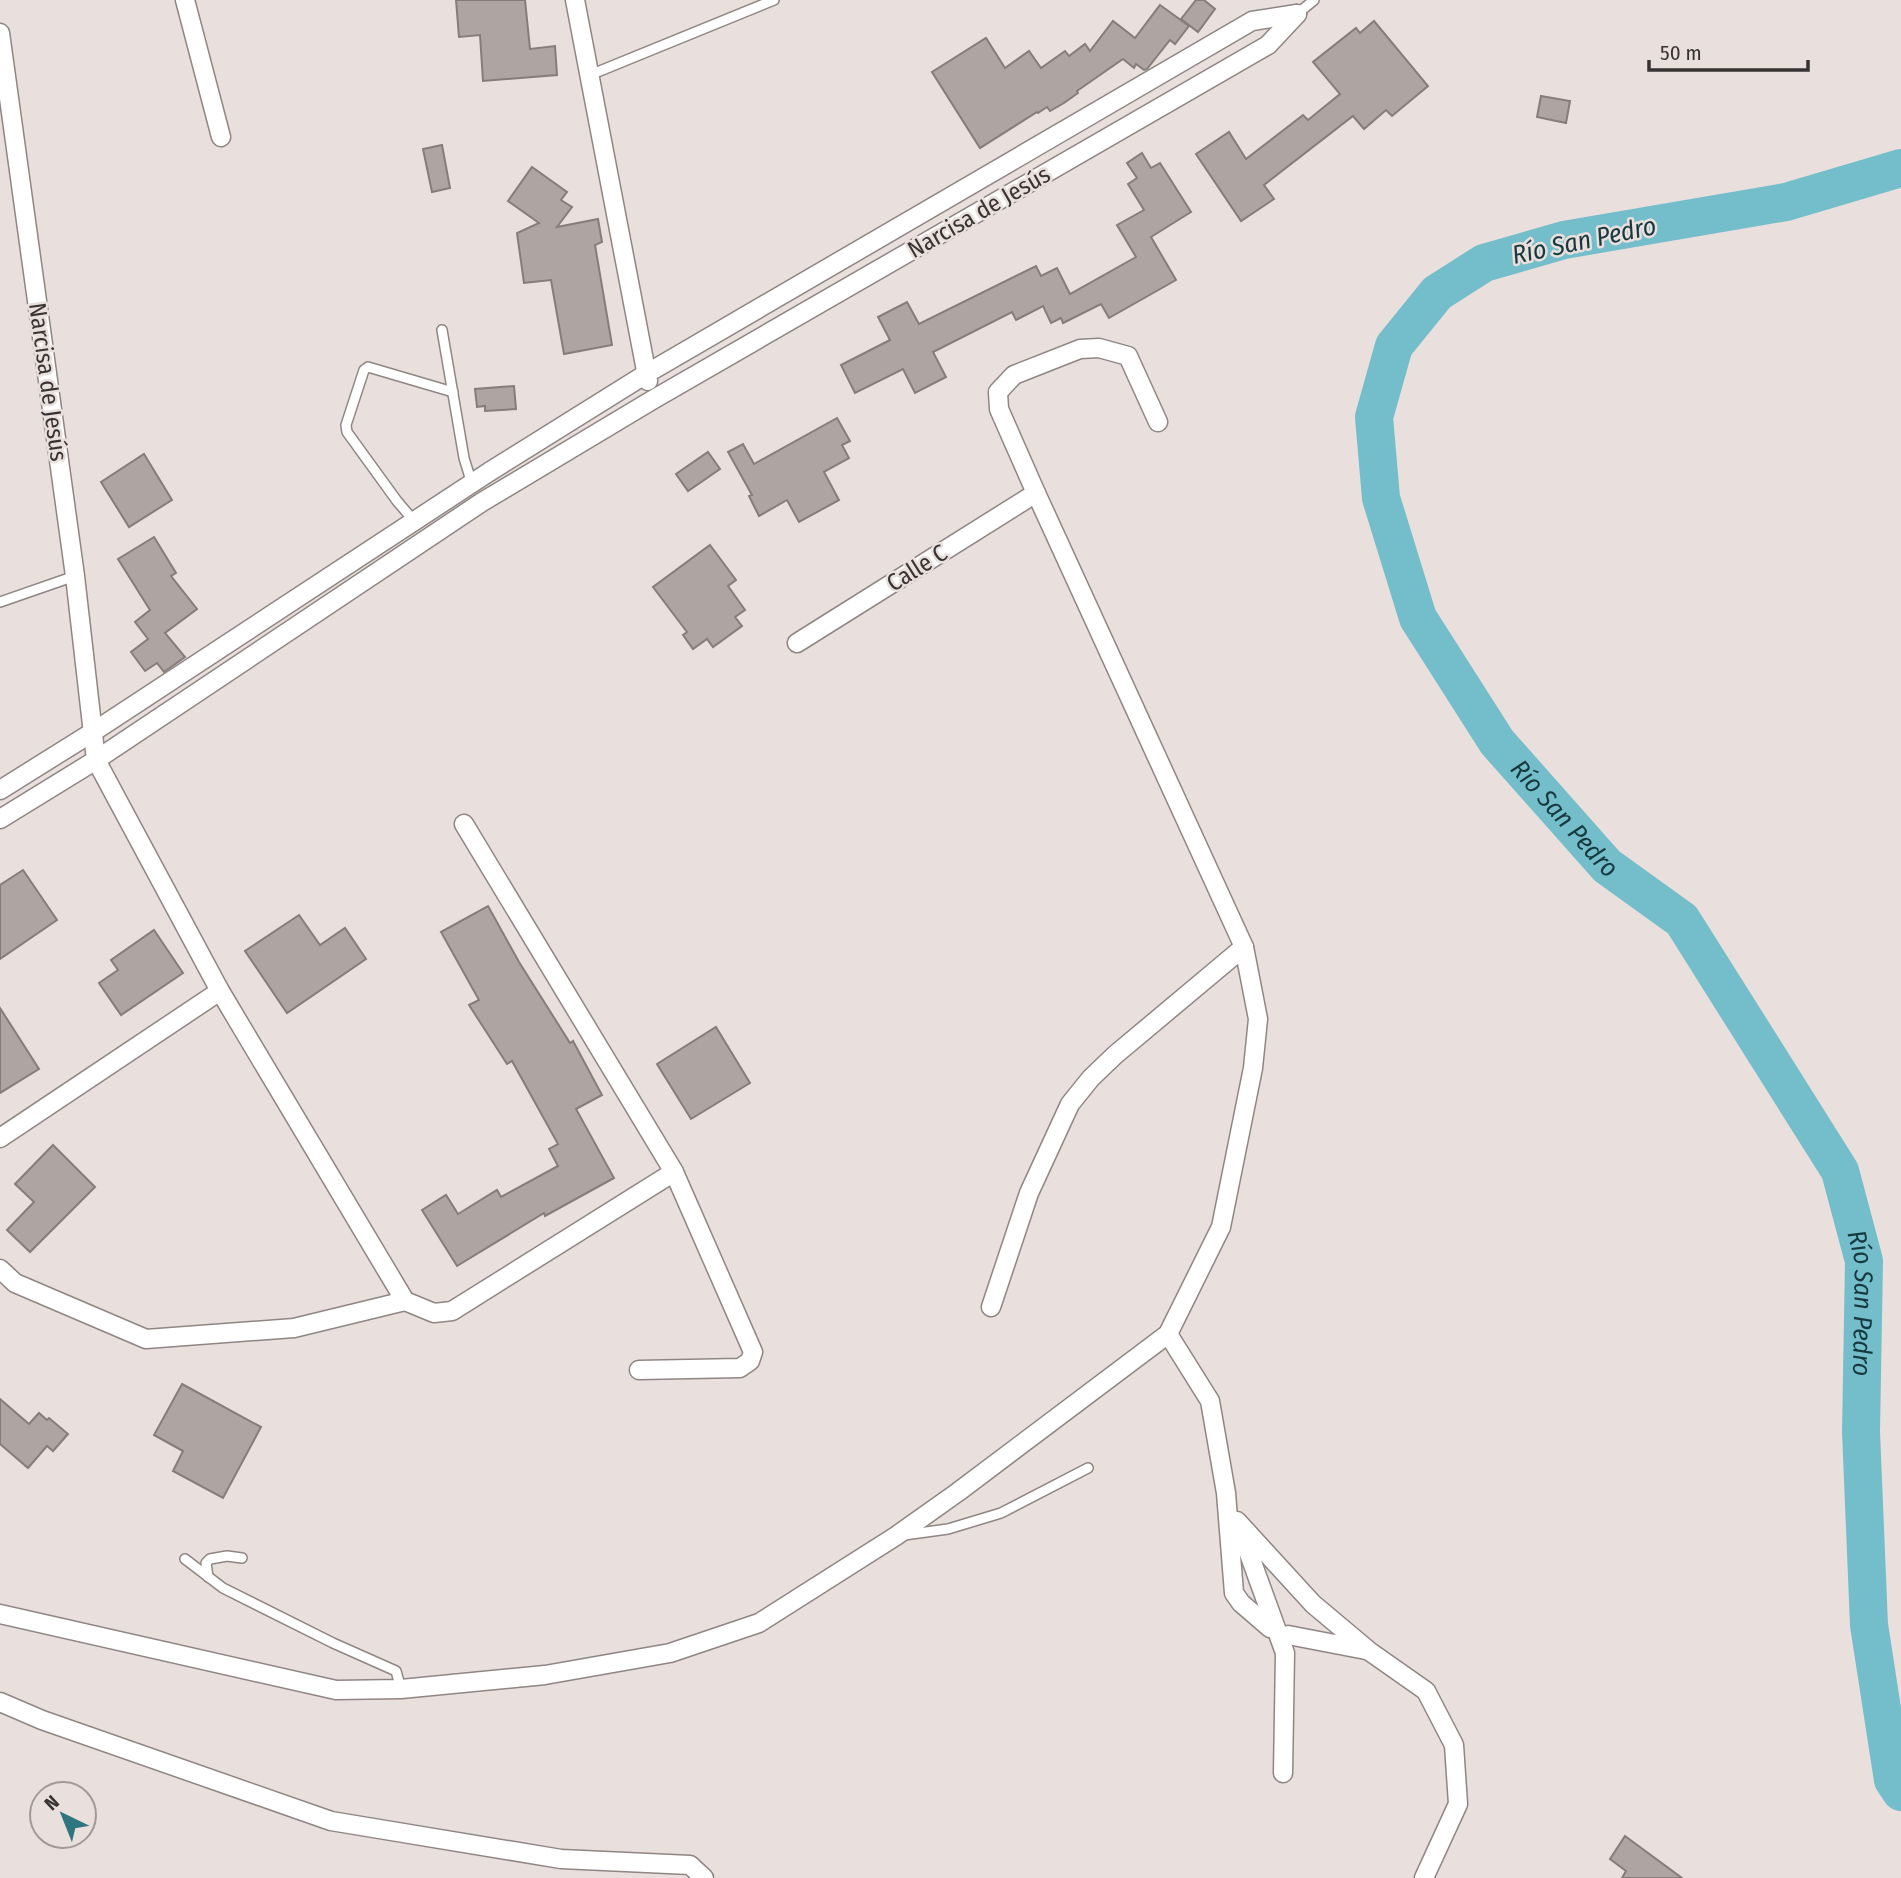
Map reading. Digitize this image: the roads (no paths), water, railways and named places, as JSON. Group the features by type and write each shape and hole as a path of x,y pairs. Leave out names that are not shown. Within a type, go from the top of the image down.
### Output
{"street":[{"path":"185,0 221,137"},
{"path":"575,0 646,374 654,399"},
{"name":"Narcisa de Jesús","path":"93,732 472,484 646,374 1252,21 1291,7"},
{"name":"Narcisa de Jesús","path":"0,33 75,576 96,760 482,502 654,399 1268,45 1291,7"},
{"path":"0,1614 336,1690 401,1689 545,1675 670,1653 760,1623 896,1536 1168,1334 1221,1227 1254,1068 1258,1018 1244,947 999,409 998,392 1014,376 1080,349 1099,348 1128,356 1158,422"},
{"path":"472,484 482,502"},
{"name":"Calle C","path":"797,643 1037,494"},
{"path":"0,790 93,732"},
{"path":"0,819 96,760 220,991 405,1301"},
{"path":"464,824 674,1172 753,1352 750,1361 740,1368 639,1370"},
{"path":"991,1307 1029,1192 1070,1104 1091,1078 1115,1055 1244,947"},
{"path":"0,1138 220,991"},
{"path":"0,1269 15,1283 146,1339 294,1328 405,1301 434,1313 452,1311 674,1172"},
{"path":"1168,1334 1210,1401 1226,1493 1234,1593 1241,1603 1270,1628"},
{"path":"1226,1493 1285,1653 1283,1773"},
{"path":"1237,1521 1313,1604 1369,1651 1426,1691 1454,1745 1458,1804 1424,1878"},
{"path":"1287,1635 1369,1651"},
{"path":"0,1702 42,1720 331,1821 561,1859 690,1865 704,1878"}],"lane":[{"path":"590,75 774,0"},
{"path":"1291,7 1314,0"},
{"path":"442,330 464,458 472,484"},
{"path":"415,522 347,432 346,425 368,367 453,392"},
{"path":"0,602 75,576"},
{"path":"896,1536 948,1529 1001,1513 1088,1468"},
{"path":"208,1577 206,1563 210,1559 227,1556 242,1558"},
{"path":"186,1559 223,1588 396,1671 401,1689"}],"waterway":[{"name":"Río San Pedro","path":"1901,168 1786,202 1564,240 1484,263 1437,293 1394,346 1374,417 1381,498 1418,618 1497,742 1607,866 1682,920 1840,1171 1864,1261 1861,1432 1869,1625 1893,1780 1901,1792"}]}
